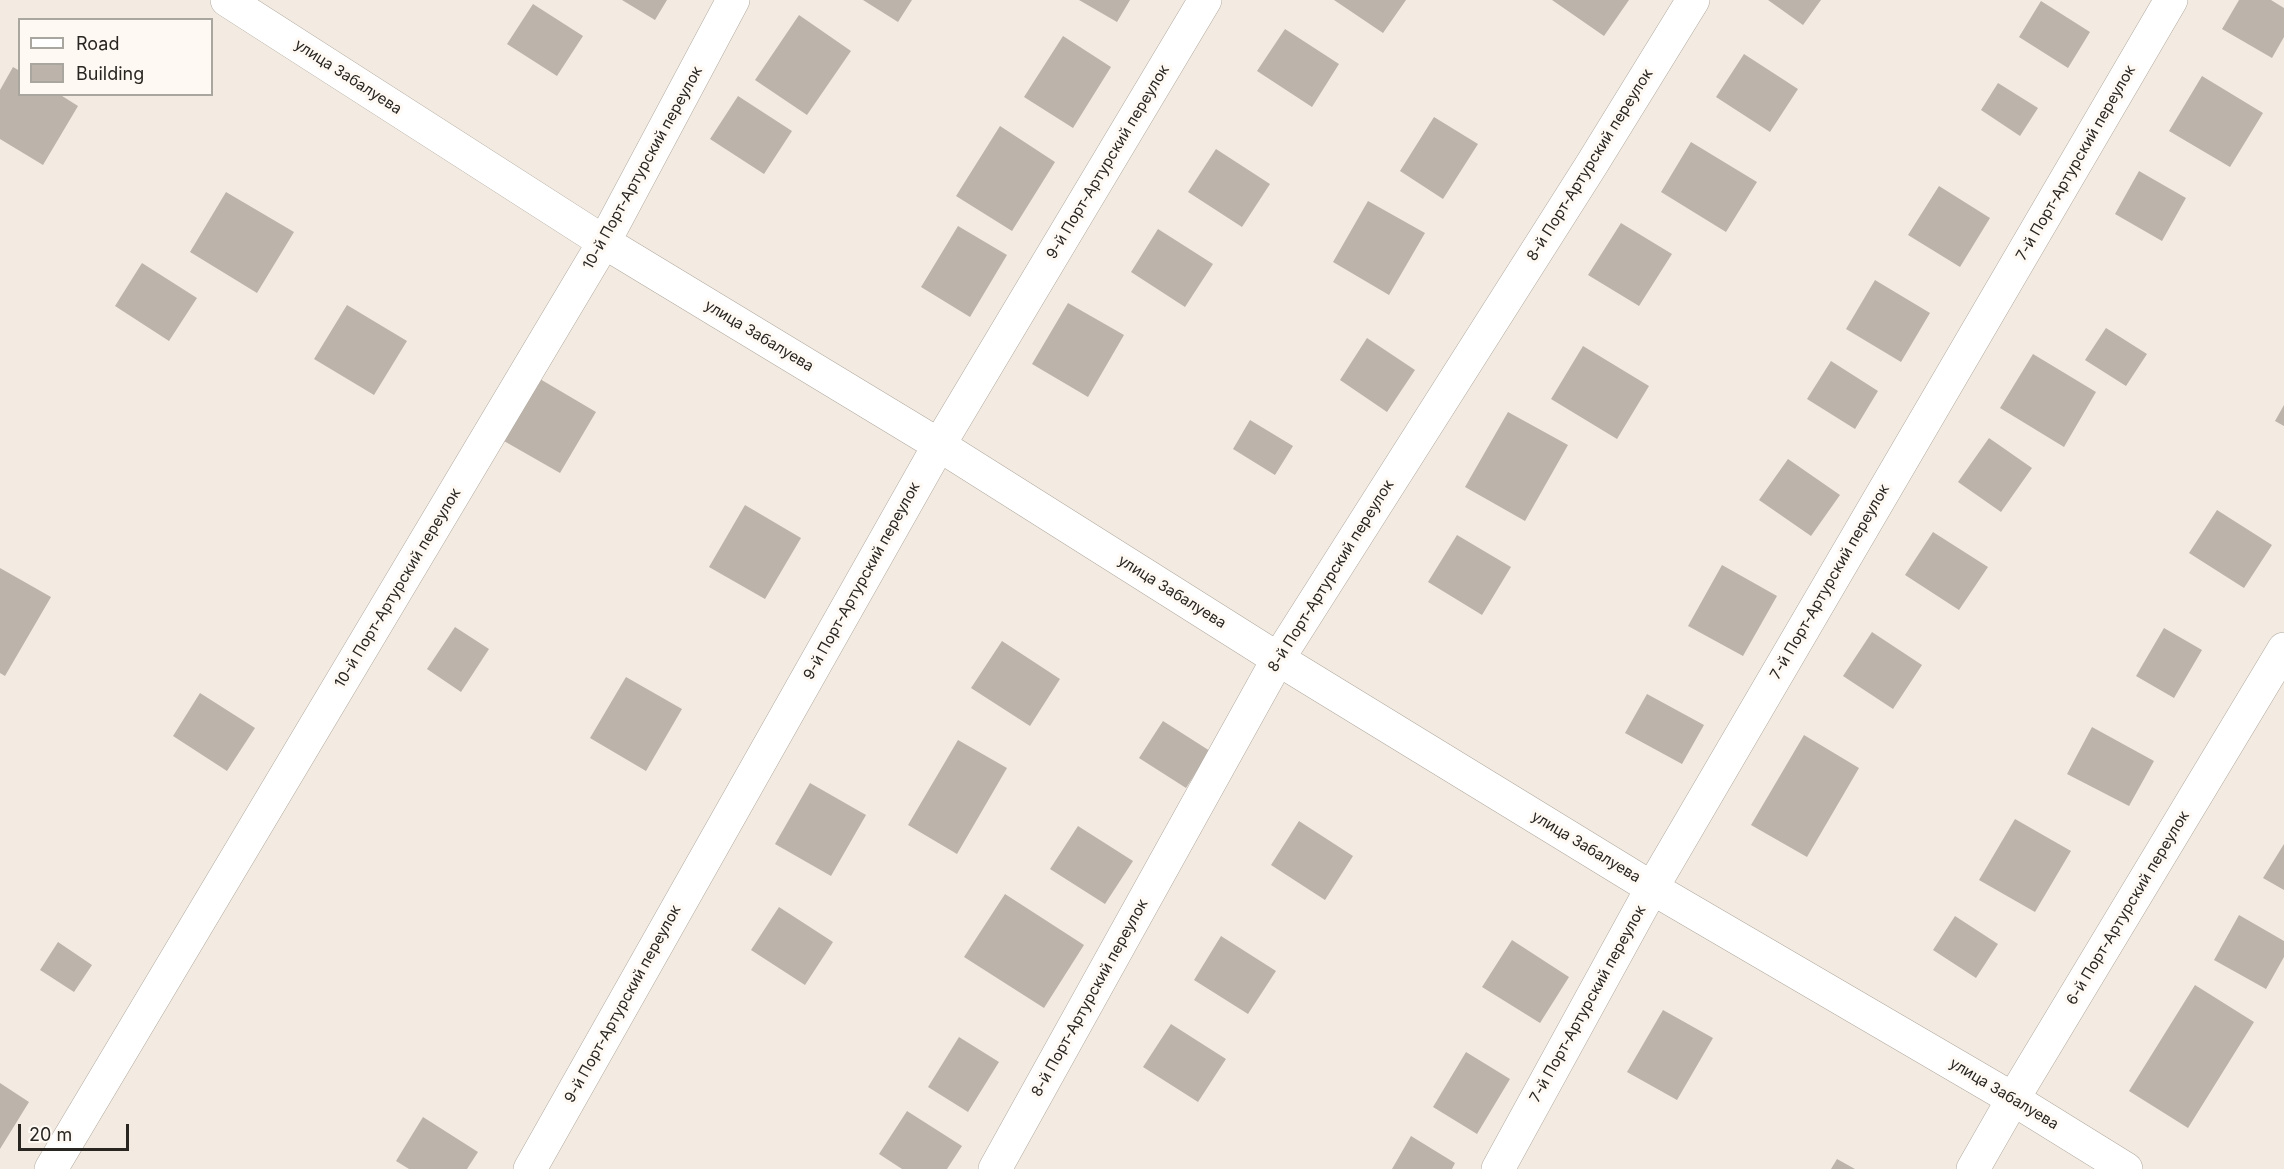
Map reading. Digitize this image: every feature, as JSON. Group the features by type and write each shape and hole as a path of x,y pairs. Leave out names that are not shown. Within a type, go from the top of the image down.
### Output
{"street":[{"name":"10-й Порт-Артурский переулок","path":"51,1169 604,242 733,0"},
{"name":"9-й Порт-Артурский переулок","path":"530,1169 939,445 1205,0"},
{"name":"8-й Порт-Артурский переулок","path":"996,1169 1278,659 1693,0"},
{"name":"7-й Порт-Артурский переулок","path":"1498,1169 1652,888 2171,0"},
{"name":"улица Забалуева","path":"234,2 604,242 939,445 1278,659 1652,888 2013,1099 2126,1169"},
{"name":"6-й Порт-Артурский переулок","path":"1973,1169 2284,649"}],"building":[{"path":"622,0 667,0 655,20"},
{"path":"863,0 912,0 898,22"},
{"path":"1079,0 1130,0 1117,22"},
{"path":"1334,0 1406,0 1383,33"},
{"path":"1552,0 1629,0 1604,36"},
{"path":"1768,0 1821,0 1803,25"},
{"path":"2239,0 2271,0 2284,8 2284,37 2272,58 2222,29"},
{"path":"2041,1 2090,32 2068,68 2019,37"},
{"path":"533,4 583,36 557,76 507,44"},
{"path":"799,15 851,51 807,115 755,80"},
{"path":"1285,29 1339,64 1312,107 1257,71"},
{"path":"1063,36 1111,67 1073,128 1024,97"},
{"path":"1744,54 1798,89 1770,132 1716,97"},
{"path":"13,67 18,70 18,96 62,96 78,106 43,165 0,139 0,90"},
{"path":"2202,76 2263,113 2230,167 2169,131"},
{"path":"1998,83 2038,108 2020,136 1981,110"},
{"path":"738,96 792,131 764,174 710,139"},
{"path":"1434,117 1478,144 1443,199 1400,171"},
{"path":"1000,126 1055,162 1012,231 956,196"},
{"path":"1691,142 1757,182 1726,232 1661,192"},
{"path":"1216,149 1270,184 1242,227 1188,192"},
{"path":"2139,171 2186,198 2162,241 2115,214"},
{"path":"1939,186 1990,218 1960,267 1908,235"},
{"path":"226,192 294,232 257,293 190,252"},
{"path":"1368,201 1425,233 1389,295 1333,262"},
{"path":"1621,223 1672,254 1639,306 1588,275"},
{"path":"958,226 1007,255 970,317 921,287"},
{"path":"1158,229 1213,264 1185,307 1131,272"},
{"path":"142,263 197,298 169,341 115,306"},
{"path":"1875,280 1930,313 1901,362 1846,329"},
{"path":"1068,303 1124,335 1088,397 1032,364"},
{"path":"347,305 407,341 374,395 314,359"},
{"path":"2106,328 2147,354 2126,386 2085,360"},
{"path":"1367,338 1415,370 1387,412 1340,380"},
{"path":"1583,346 1649,386 1617,439 1551,399"},
{"path":"2033,354 2096,392 2064,447 2000,408"},
{"path":"1831,361 1878,391 1855,429 1807,399"},
{"path":"540,379 596,412 560,473 504,441"},
{"path":"2284,405 2284,426 2275,421"},
{"path":"1508,412 1568,445 1525,521 1465,487"},
{"path":"1250,420 1293,446 1275,475 1233,449"},
{"path":"1989,438 2032,468 2001,512 1958,482"},
{"path":"1788,459 1840,495 1811,536 1759,500"},
{"path":"745,505 801,538 765,599 709,567"},
{"path":"2217,510 2272,545 2244,588 2189,553"},
{"path":"1933,532 1988,567 1959,610 1905,575"},
{"path":"1457,535 1511,567 1482,615 1428,582"},
{"path":"1722,565 1777,596 1743,656 1688,626"},
{"path":"0,568 51,597 5,676 0,673"},
{"path":"455,627 489,649 461,692 427,669"},
{"path":"2164,628 2202,650 2174,698 2136,676"},
{"path":"1872,632 1922,665 1893,709 1843,676"},
{"path":"1002,641 1060,679 1030,726 971,688"},
{"path":"626,677 682,709 646,771 590,738"},
{"path":"200,693 255,728 227,771 173,736"},
{"path":"1647,694 1704,725 1682,764 1625,733"},
{"path":"1163,721 1210,751 1186,788 1139,758"},
{"path":"2092,727 2154,761 2129,806 2067,774"},
{"path":"1804,735 1859,768 1807,857 1751,825"},
{"path":"958,740 1007,768 957,854 908,825"},
{"path":"810,783 866,815 831,876 775,844"},
{"path":"2015,819 2071,851 2035,912 1979,880"},
{"path":"1299,821 1353,856 1325,900 1271,865"},
{"path":"1078,826 1133,861 1105,904 1050,869"},
{"path":"2284,844 2284,890 2263,878"},
{"path":"1005,894 1084,945 1044,1008 964,957"},
{"path":"779,907 833,942 805,985 751,950"},
{"path":"2239,915 2284,941 2284,957 2266,989 2214,960"},
{"path":"1955,916 1998,944 1976,978 1933,950"},
{"path":"1221,936 1276,971 1248,1014 1194,980"},
{"path":"1512,940 1569,977 1540,1023 1482,987"},
{"path":"58,942 92,965 74,992 40,970"},
{"path":"2195,985 2254,1022 2188,1128 2129,1091"},
{"path":"1663,1010 1713,1038 1677,1100 1627,1072"},
{"path":"1171,1024 1226,1059 1198,1102 1143,1067"},
{"path":"959,1037 999,1062 968,1112 928,1087"},
{"path":"1466,1052 1510,1079 1477,1134 1433,1107"},
{"path":"0,1083 29,1102 0,1149"},
{"path":"907,1111 962,1146 947,1169 902,1169 879,1154"},
{"path":"423,1117 478,1152 467,1169 409,1169 396,1161"},
{"path":"1411,1136 1455,1163 1452,1169 1392,1169"},
{"path":"1837,1159 1855,1169 1831,1169"}]}
